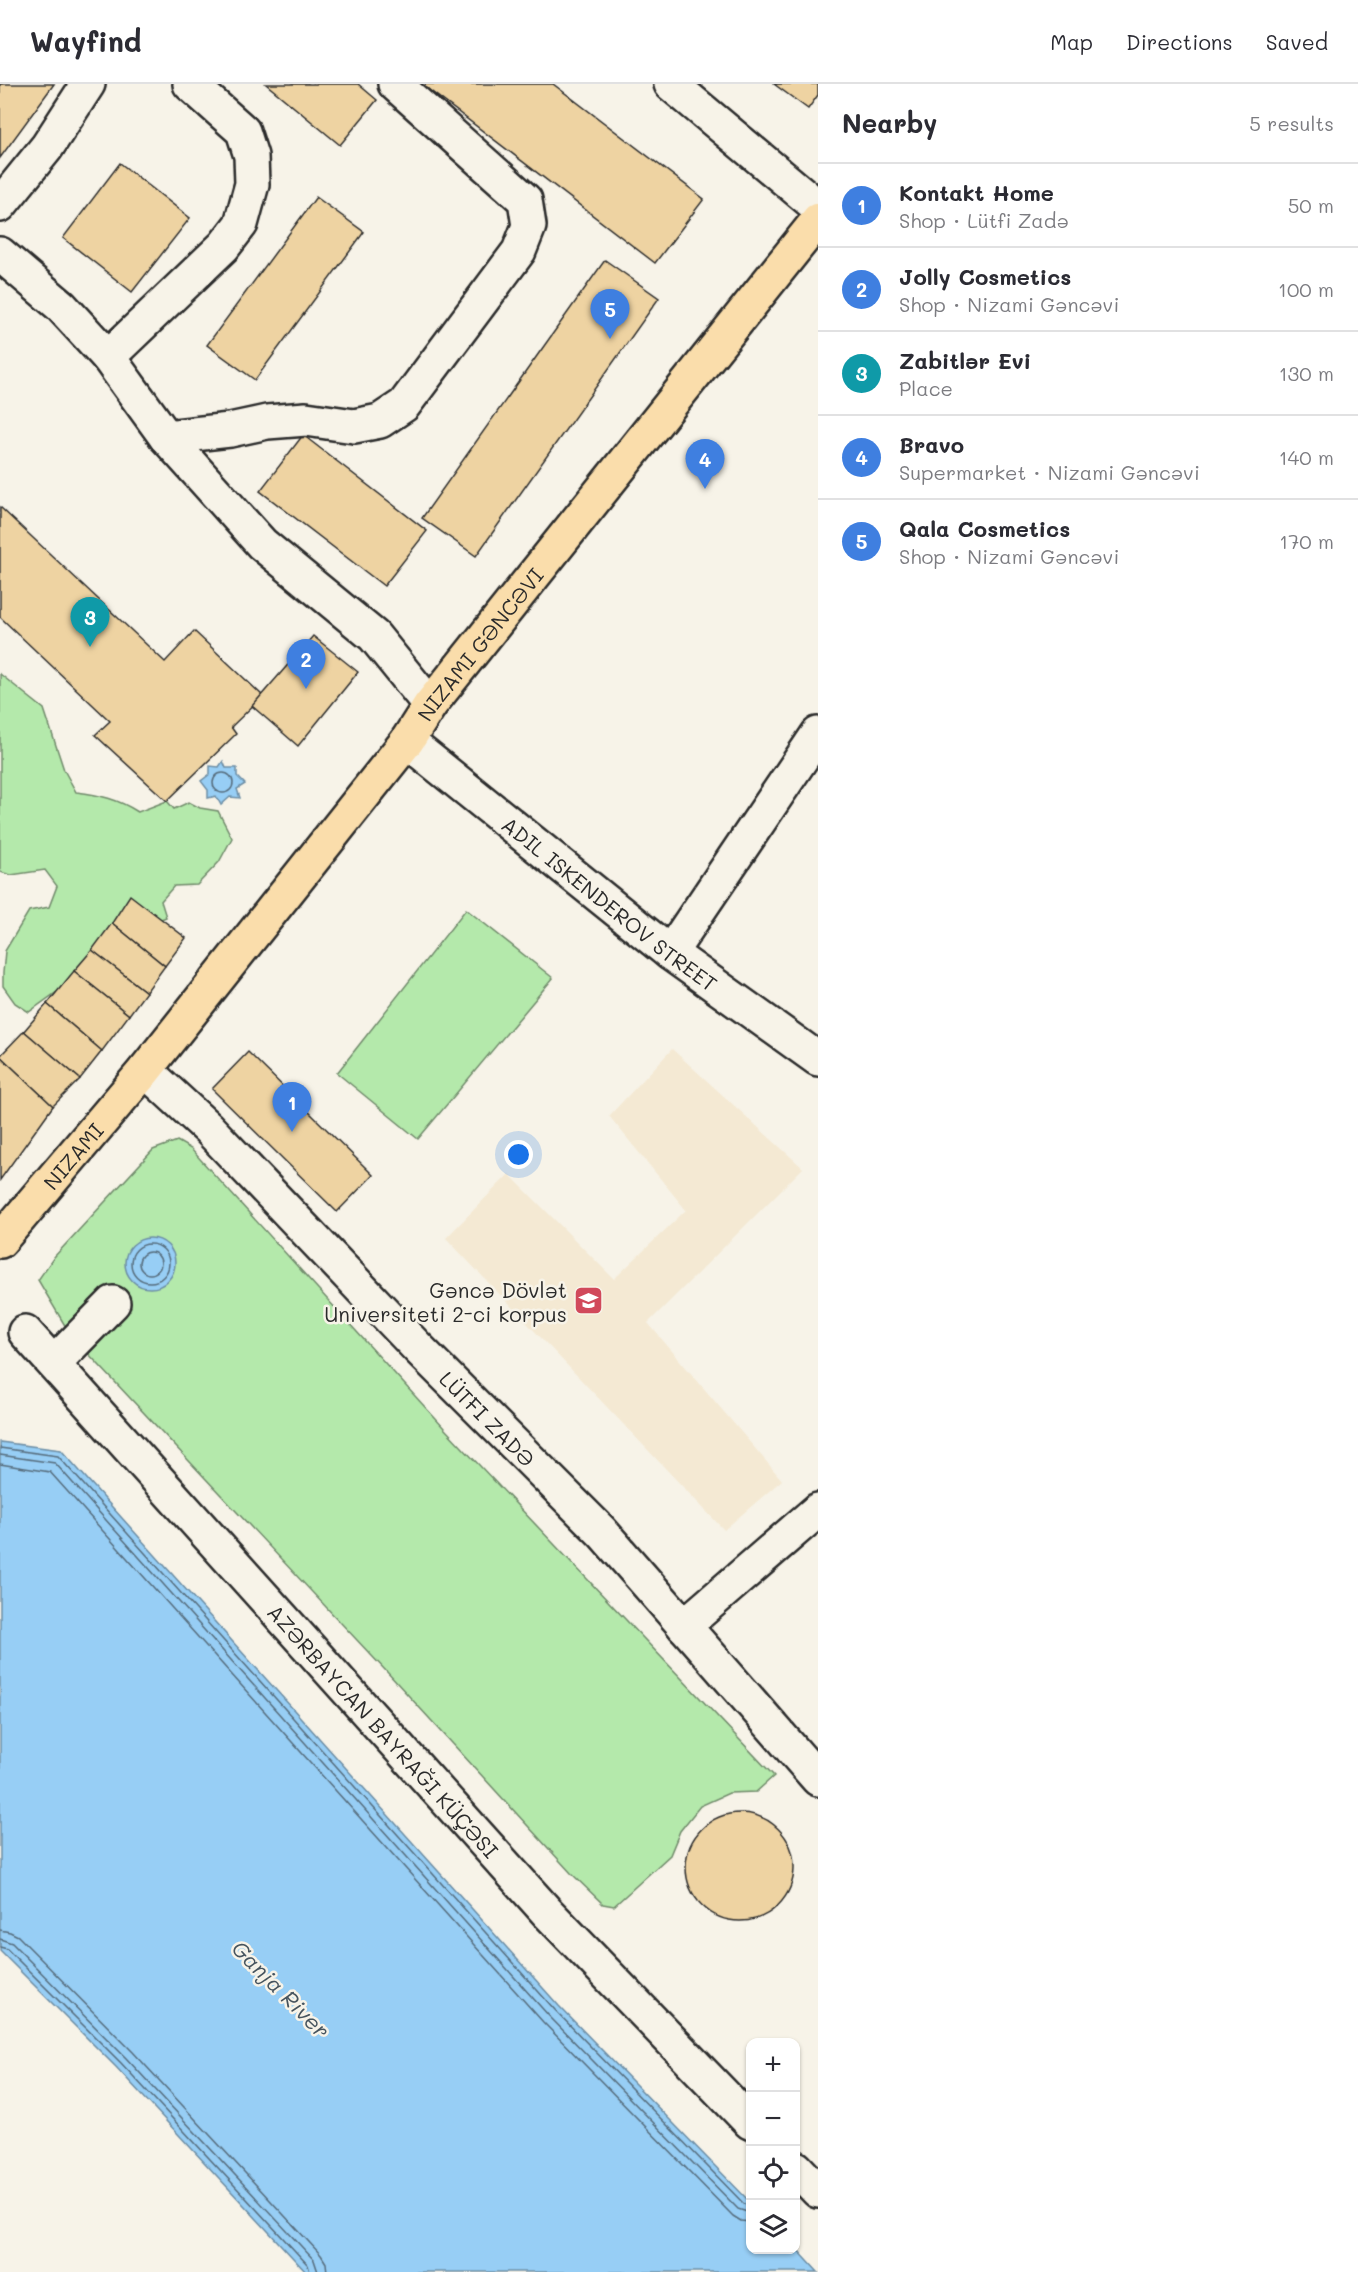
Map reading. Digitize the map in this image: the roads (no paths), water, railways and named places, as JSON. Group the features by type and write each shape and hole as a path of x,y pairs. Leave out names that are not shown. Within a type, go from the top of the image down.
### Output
{"main road":[{"name":"NIZAMI GƏNCƏVI","path":"145,1070 407,741 430,705 818,220"},
{"name":"NIZAMI","path":"0,1240 145,1070"}],"street":[{"path":"0,206 47,147 88,84"},
{"path":"108,357 224,246 241,224 252,184 250,156 243,131 190,84"},
{"path":"166,437 306,419 354,426 380,421 404,405 519,251 529,226 525,200 395,84"},
{"path":"671,84 818,207"},
{"path":"0,254 61,306 108,357 166,437 262,544 374,636 430,705"},
{"path":"670,953 818,734"},
{"name":"ADIL ISKENDEROV STREET","path":"407,741 670,953 818,1059"},
{"name":"LÜTFI ZADƏ","path":"145,1070 208,1128 418,1348 602,1532 818,1779"},
{"path":"54,1363 113,1303"},
{"path":"25,1332 547,1912 746,2118"},
{"path":"684,1626 818,1510"},
{"path":"800,2173 818,2191"}],"water":[{"path":"223,761 226,768 237,768 237,776 245,784 237,789 240,798 230,797 221,805 216,796 208,798 208,790 201,781 210,774 210,766 219,767"},
{"path":"150,1238 164,1242 171,1249 175,1263 171,1277 164,1284 150,1288 136,1284 129,1277 125,1263 129,1249 136,1242"},
{"name":"Ganja River","path":"0,1442 61,1450 559,2006 746,2198 746,2254 800,2252 818,2272 306,2272 116,2067 0,1951"}],"place":[{"name":"Qala Cosmetics","path":"610,339"},
{"name":"Bravo","path":"705,489"},
{"name":"Zabitlər Evi","path":"90,647"},
{"name":"Jolly Cosmetics","path":"306,689"},
{"name":"Kontakt Home","path":"292,1132"},
{"name":"Gəncə Dövlət Universiteti 2-ci korpus","path":"588,1301"}]}
